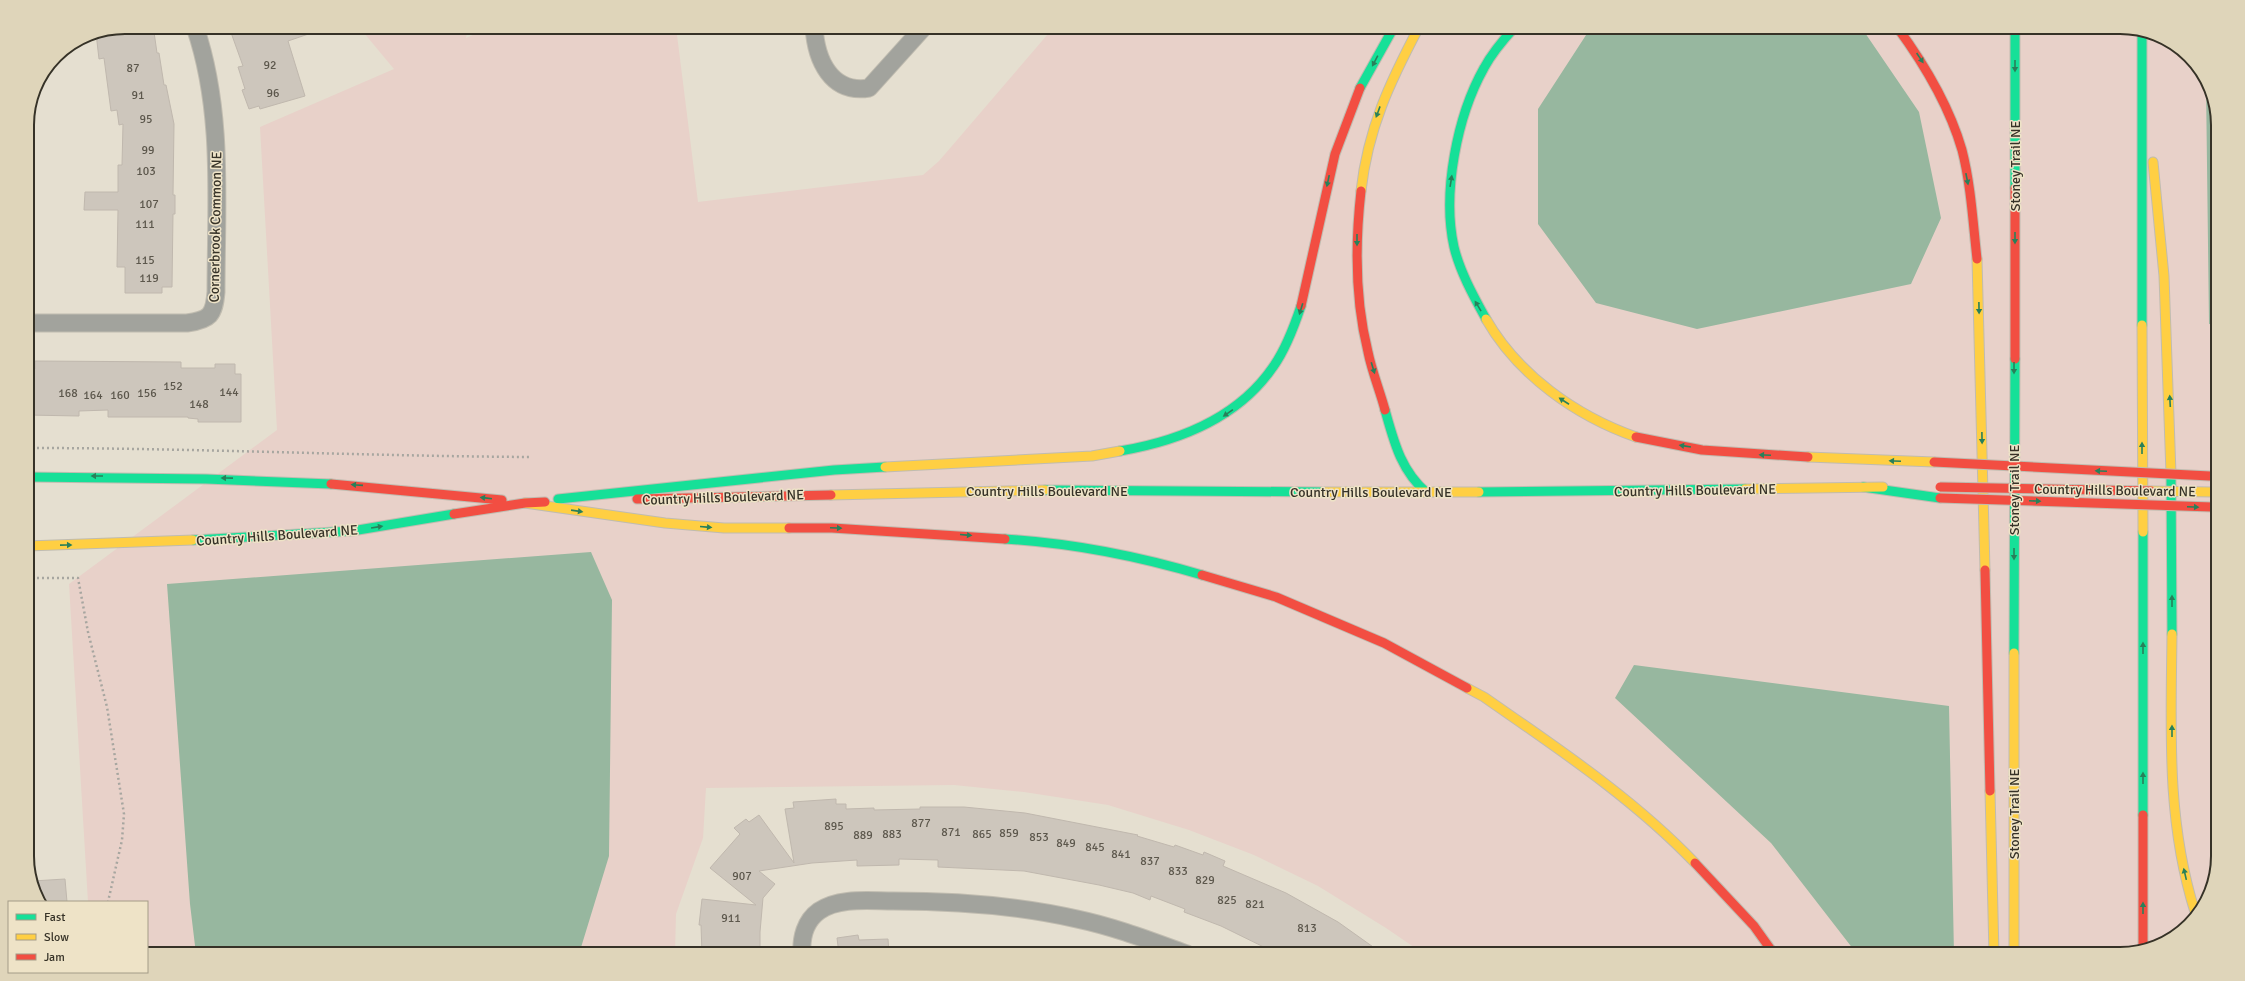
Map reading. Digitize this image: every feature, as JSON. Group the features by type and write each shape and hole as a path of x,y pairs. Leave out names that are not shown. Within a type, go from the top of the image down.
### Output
{"main road":[{"path":"525,503 834,470 1092,456 1127,451 1166,441 1200,428 1226,415 1248,398 1262,384 1274,369 1285,349 1304,296 1330,171 1340,140 1362,87 1390,34"},
{"path":"1415,34 1388,85 1373,126 1364,163 1357,225 1357,285 1366,346 1399,457 1416,486 1427,493"},
{"path":"1509,34 1489,59 1468,100 1456,146 1449,192 1454,246 1473,298 1492,331 1515,360 1542,386 1578,410 1620,431 1664,443 1723,453 2211,476"},
{"path":"1902,34 1922,61 1944,104 1961,150 1970,198 1978,275 1994,947"},
{"name":"Stoney Trail NE","path":"2014,947 2015,34"},
{"path":"2142,37 2143,944"},
{"path":"2142,69 2161,221 2171,432 2172,778 2177,839 2194,908"},
{"name":"Country Hills Boulevard NE","path":"34,477 274,479 424,490 525,503"},
{"path":"34,480 47,477"},
{"name":"Country Hills Boulevard NE","path":"34,546 253,538 352,531 525,503 1026,490 1427,493 1940,486 2211,492"},
{"path":"1863,487 1940,498 2211,507"},
{"path":"525,503 666,524 724,528 832,528 1050,542 1159,562 1276,597 1384,643 1484,697 1582,764 1672,839 1754,926 1769,947"}],"street":[{"name":"Cornerbrook Common NE","path":"34,323 187,323 200,321 211,316 215,305 216,292 215,125 205,60 197,34"},
{"path":"816,34 822,62 834,80 845,88 858,90 869,88 918,34"},
{"path":"801,947 801,941 806,926 818,911 834,904 855,901 956,901 1011,906 1078,919 1141,937 1168,947"}],"path":[{"path":"34,448 116,448 411,457 529,457"},
{"path":"34,578 78,578 88,632 107,707 124,814 122,840 108,901"}],"shaded area":[{"path":"365,34 467,34 466,38 475,34 677,34 698,202 923,175 939,161 1048,34 2120,34 2138,36 2155,41 2180,57 2196,75 2206,96 2211,119 2211,856 2209,874 2202,896 2188,916 2170,932 2160,938 2143,944 2120,947 1414,947 1318,886 1254,855 1189,830 1108,805 1024,792 954,785 706,788 703,838 676,914 675,947 148,947 148,901 88,901 69,584 277,430 260,127 394,69"},
{"path":"1587,34 1866,34 1919,112 1941,218 1911,284 1697,329 1596,303 1538,224 1538,109"},
{"path":"2206,97 2211,119 2211,324 2209,324"},
{"path":"591,552 612,600 609,856 581,947 195,947 190,904 167,584"},
{"path":"1634,665 1949,706 1954,947 1852,947 1771,843 1615,698"}],"building":[{"path":"125,34 154,34 164,85 166,85 174,124 173,195 175,195 175,214 173,214 172,287 162,287 162,293 125,293 125,267 117,267 118,210 84,210 85,192 118,192 118,165 122,165 123,124 119,125 117,110 111,111 104,58 99,59 97,39"},
{"path":"232,34 308,34 288,41 305,96 260,109 259,106 249,109 242,90 245,89 238,67 243,66"},
{"path":"35,361 181,362 181,368 215,368 215,364 235,364 235,374 241,374 241,422 198,422 198,419 188,417 108,417 108,410 79,411 79,416 34,415"},
{"path":"836,799 836,804 846,804 846,809 874,808 874,810 920,809 920,807 964,807 1025,813 1138,835 1137,836 1174,847 1175,845 1203,855 1204,852 1225,861 1223,866 1286,893 1338,922 1373,947 1264,947 1221,926 1184,912 1185,909 1151,896 1150,900 1133,893 1099,885 1024,871 938,867 938,860 899,859 899,865 857,866 857,860 812,863 759,871 775,884 763,898 760,947 702,947 701,925 699,925 702,899 756,905 710,868 740,834 734,828 746,819 749,822 759,815 794,863 785,809 794,808 793,802"},
{"path":"65,879 67,901 46,901 38,881"},
{"path":"858,935 859,940 888,939 889,947 838,947 837,938"}],"traffic: fast":[{"path":"1360,88 1390,34"},
{"path":"1486,319 1472,293 1454,247 1451,226 1451,179 1459,131 1474,87 1491,57 1509,34"},
{"path":"2015,34 2015,188"},
{"path":"2142,37 2142,325"},
{"path":"1120,451 1164,441 1185,433 1206,424 1243,400 1259,385 1278,360 1296,322 1301,306"},
{"path":"2014,653 2015,359"},
{"path":"1385,410 1395,445 1405,466 1418,484 1427,493"},
{"path":"558,499 834,470 885,467"},
{"path":"2171,474 2172,634"},
{"path":"34,477 206,479 331,484"},
{"path":"1863,487 1940,498"},
{"path":"1479,492 1745,489"},
{"path":"1045,490 1323,492"},
{"path":"193,540 352,531 454,514"},
{"path":"2143,532 2143,815"},
{"path":"1005,539 1105,551 1202,575"}],"traffic: slow":[{"path":"1361,191 1364,168 1375,126 1390,86 1416,34"},
{"path":"2153,162 2164,276 2171,474"},
{"path":"1977,259 1985,570"},
{"path":"1486,319 1514,358 1550,391 1592,418 1636,437"},
{"path":"2142,325 2143,532"},
{"path":"885,467 1092,456 1120,451"},
{"path":"1808,457 1934,462"},
{"path":"1745,489 1883,487"},
{"path":"831,495 1045,490"},
{"path":"2151,491 2211,492"},
{"path":"1323,492 1479,492"},
{"path":"525,503 665,523 724,528 789,528"},
{"path":"34,546 193,540"},
{"path":"2172,634 2172,774 2179,843 2194,908"},
{"path":"2014,653 2014,947"},
{"path":"1467,688 1484,697 1594,775 1646,817 1695,863"},
{"path":"1990,791 1994,947"}],"traffic: jam":[{"path":"1902,34 1935,86 1957,133 1968,177 1977,259"},
{"path":"1301,306 1335,154 1360,88"},
{"path":"2015,188 2015,359"},
{"path":"1361,191 1357,252 1358,292 1370,359 1385,410"},
{"path":"1636,437 1702,450 1808,457"},
{"path":"1934,462 2210,476"},
{"path":"331,484 502,500"},
{"path":"1940,487 2151,491"},
{"path":"637,499 831,495"},
{"path":"1940,498 2211,507"},
{"path":"454,514 525,503 545,502"},
{"path":"789,528 832,528 1005,539"},
{"path":"1985,570 1990,791"},
{"path":"1202,575 1276,597 1384,643 1467,688"},
{"path":"2143,815 2143,944"},
{"path":"1695,863 1754,926 1769,947"}]}
